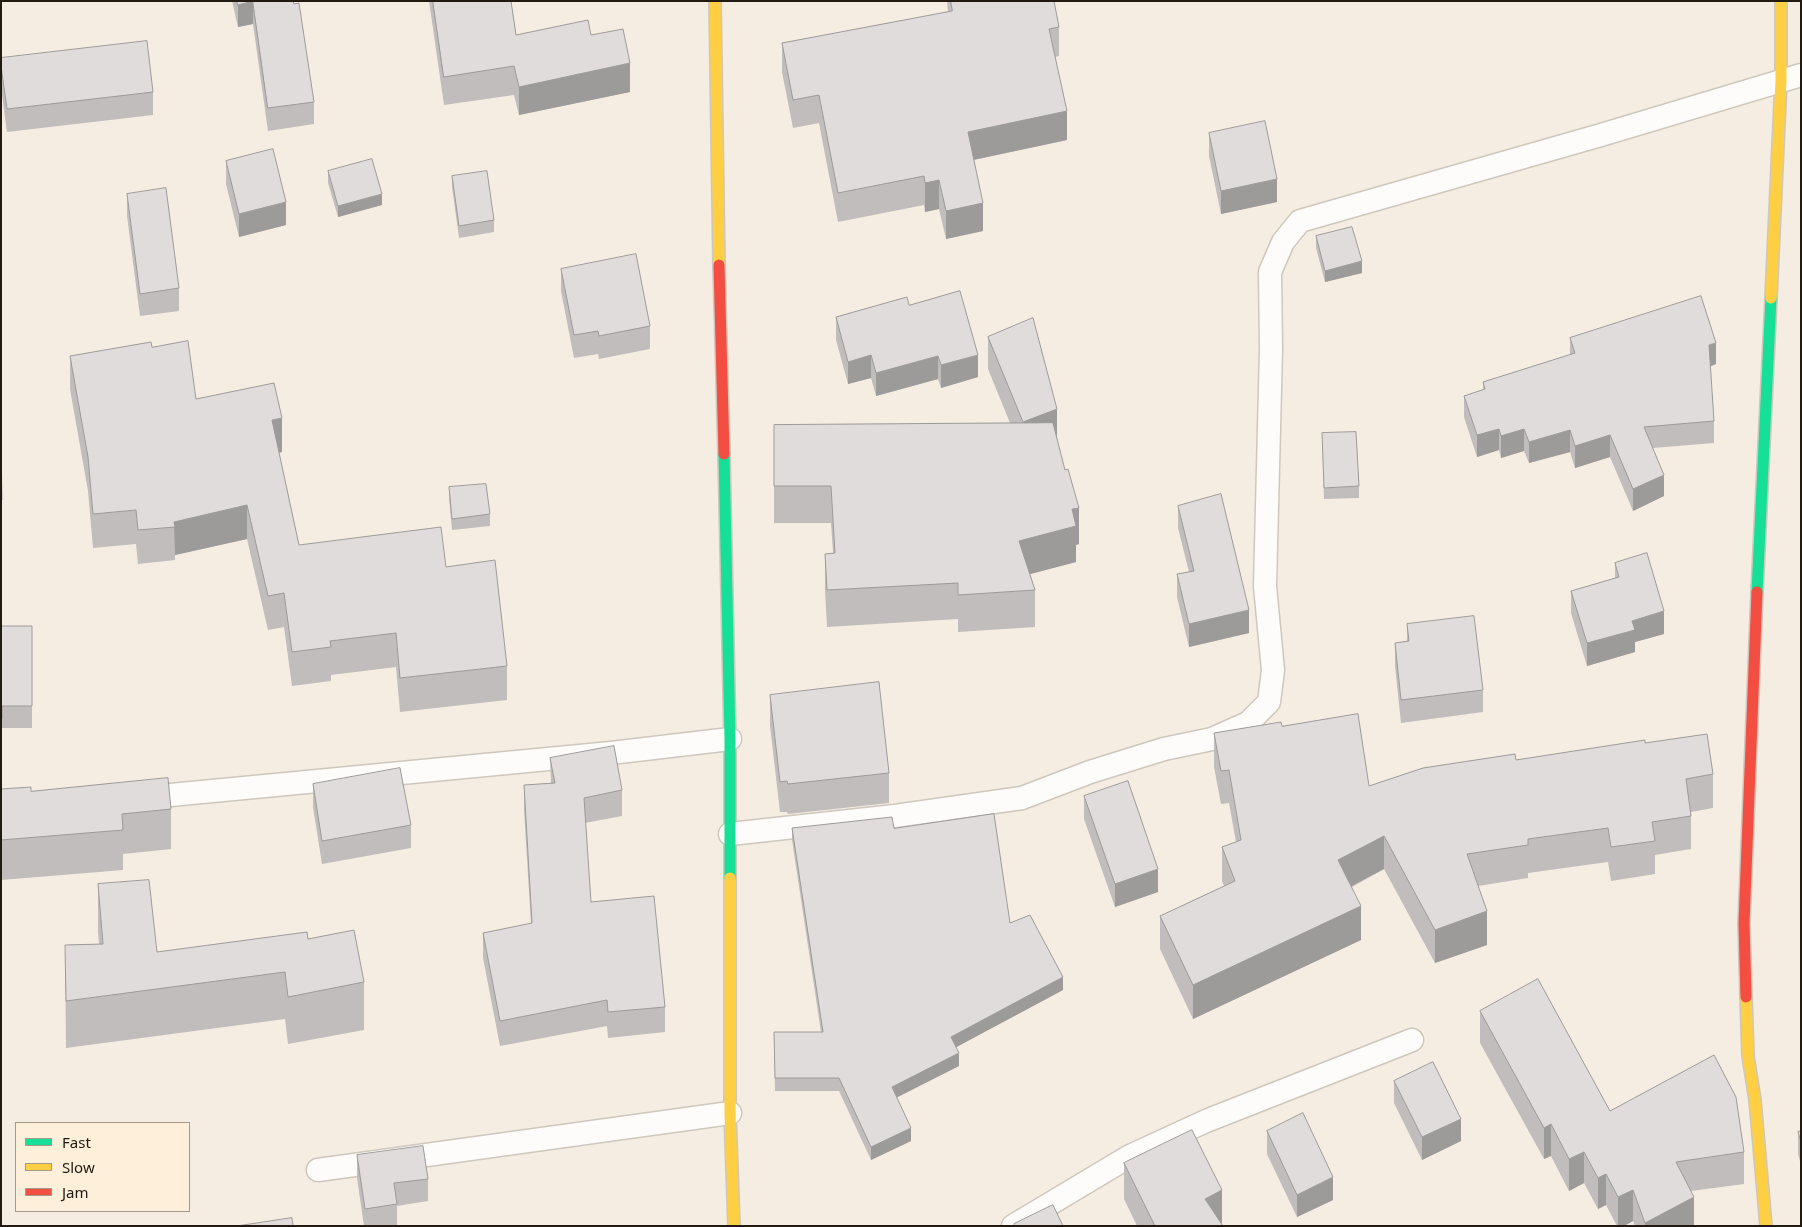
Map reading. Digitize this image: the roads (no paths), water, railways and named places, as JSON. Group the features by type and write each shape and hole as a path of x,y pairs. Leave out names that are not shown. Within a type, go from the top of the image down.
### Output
{"street":[{"path":"716,1 718,250 730,739 730,1113 734,1226"},
{"path":"1766,1226 1756,1100 1748,1056 1744,924 1752,699 1791,78 1781,1"}],"lane":[{"path":"730,834 895,816 1022,798 1090,772 1164,749 1212,739 1248,723 1269,702 1273,670 1265,586 1271,349 1270,272 1283,242 1300,221 1601,135 1791,78"},
{"path":"118,800 611,753 730,739"},
{"path":"1013,1226 1130,1156 1206,1121 1412,1040"},
{"path":"318,1170 730,1113"}]}
